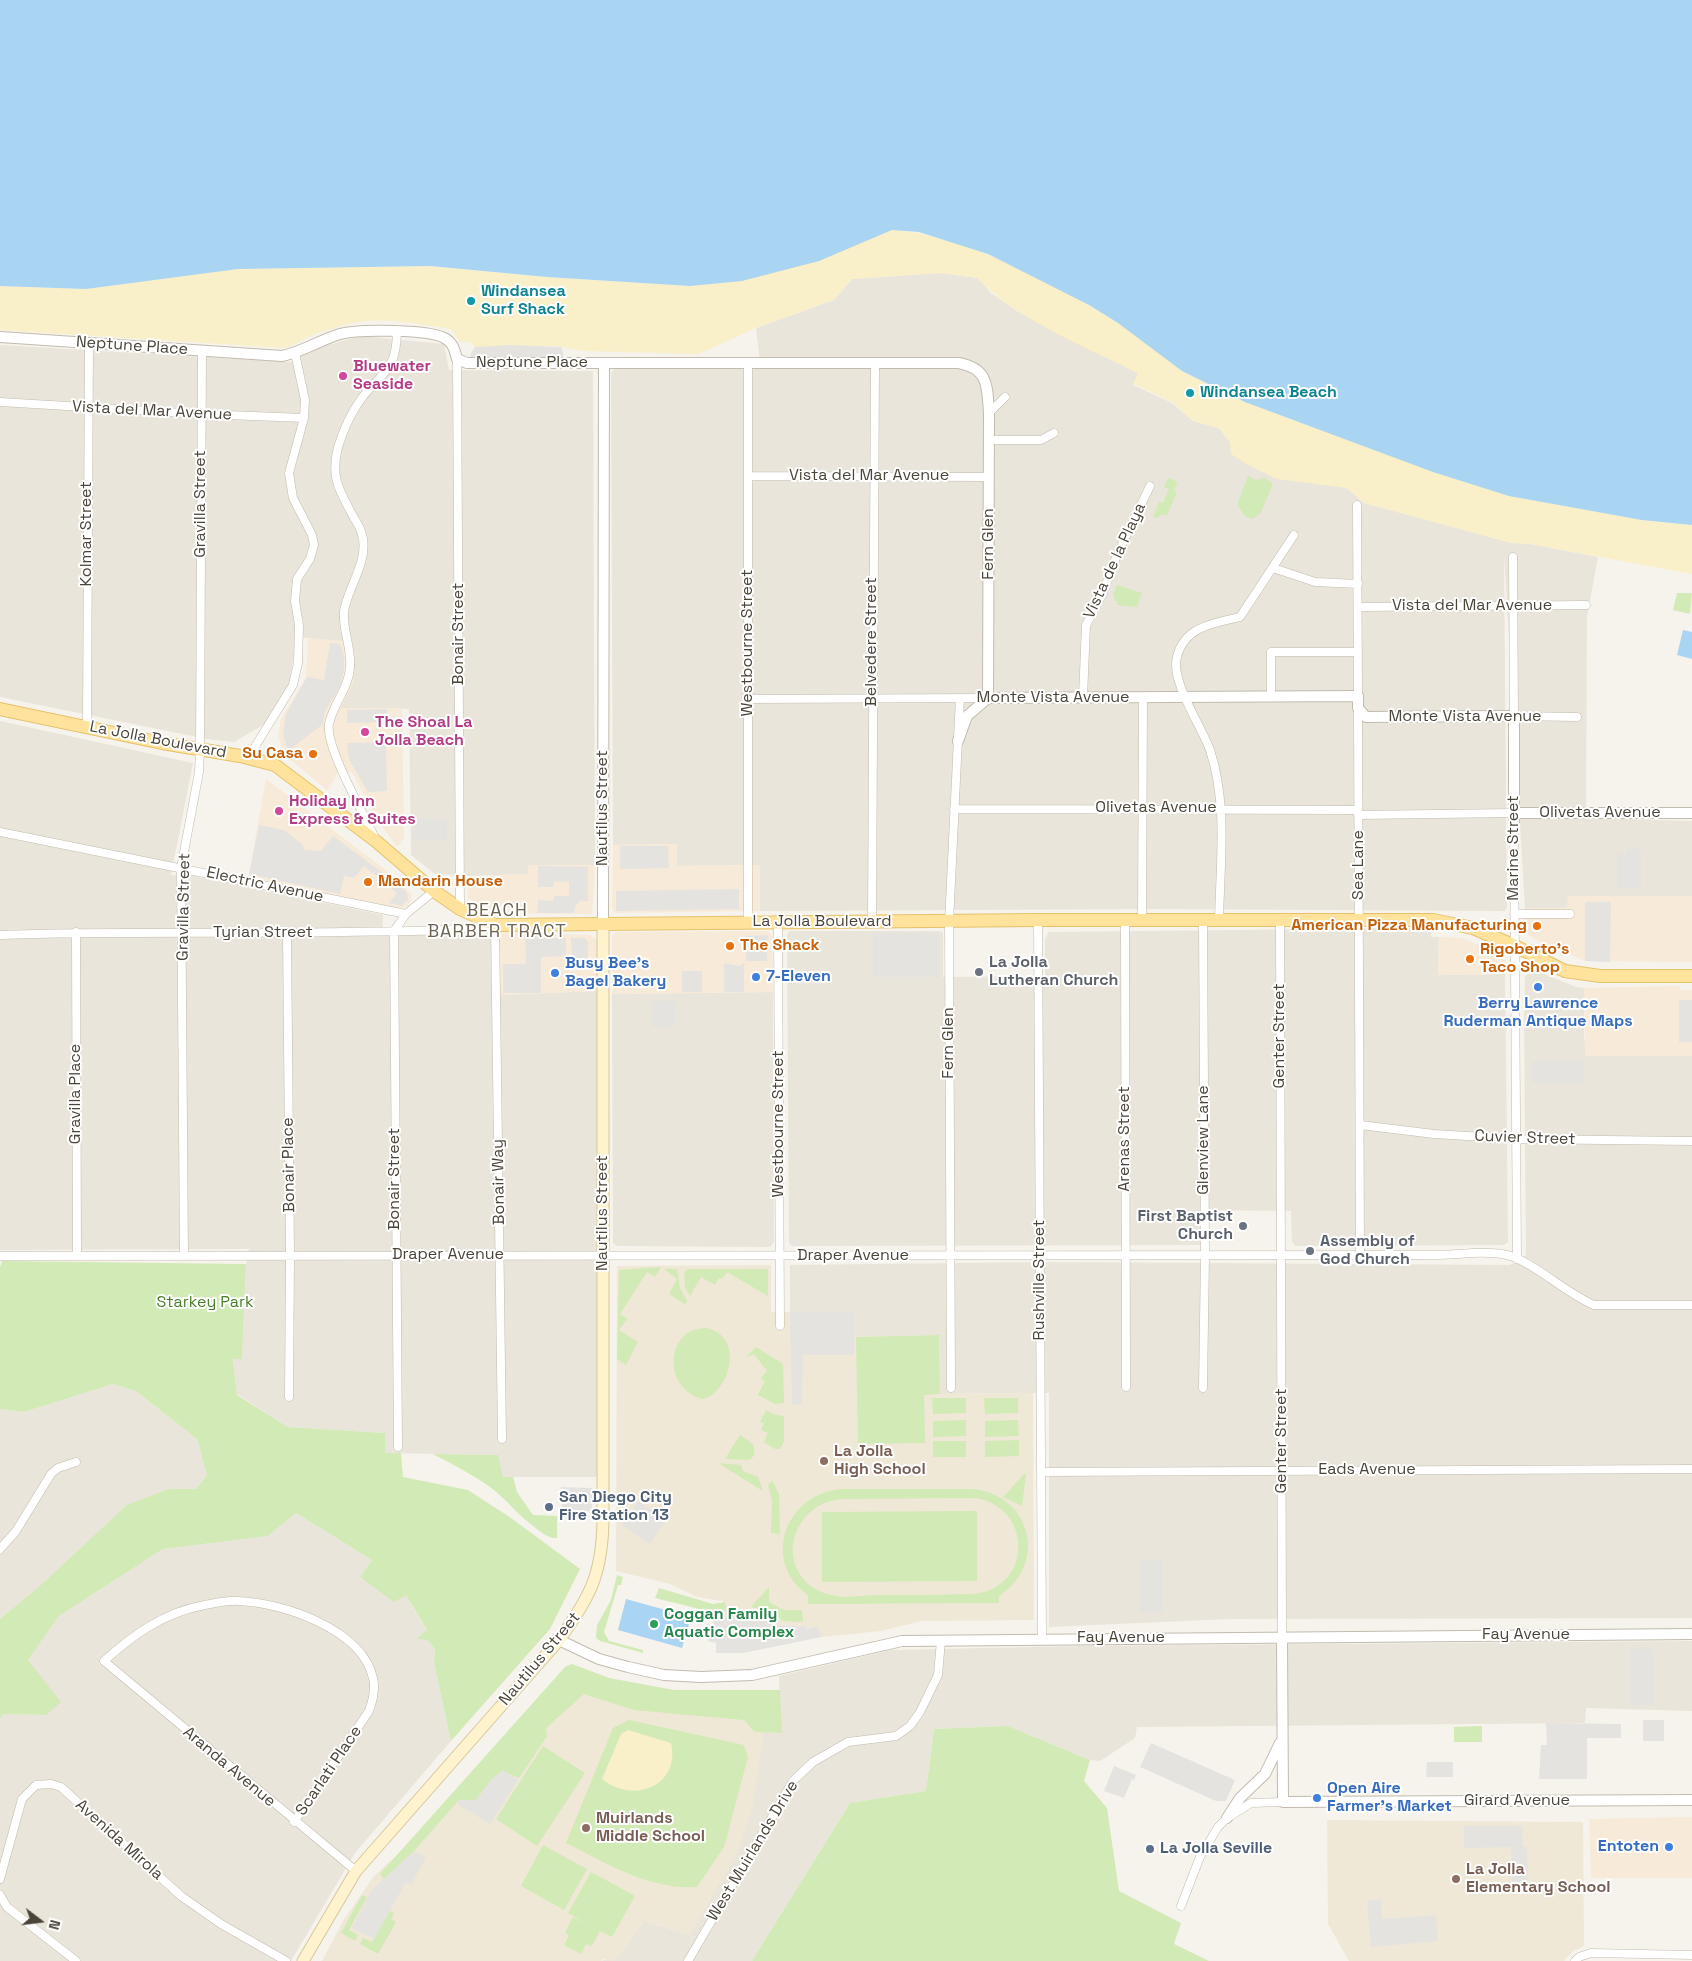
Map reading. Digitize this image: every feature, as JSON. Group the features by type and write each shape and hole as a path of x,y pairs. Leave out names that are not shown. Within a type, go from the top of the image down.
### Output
{"main road":[{"name":"La Jolla Boulevard","path":"0,709 275,765 377,842 434,891 460,910 496,925 1038,920 1434,920 1455,923 1515,946 1557,968 1581,974 1692,976"},
{"name":"Nautilus Street","path":"303,1961 356,1871 560,1640 591,1592 598,1573 603,1543 603,923"}],"street":[{"name":"Neptune Place","path":"0,337 282,356 295,354 337,335 353,331 382,329 441,336 450,343 457,358 467,363 959,363 970,365 983,376 987,384 989,412"},
{"path":"377,842 337,760 329,737 330,720 349,678 350,652 344,612 363,555 363,539 360,528 336,484 334,475 338,447 350,418 361,399 386,373 396,353 397,332"},
{"name":"Kolmar Street","path":"87,726 88,342"},
{"name":"Gravilla Street","path":"184,1256 181,868 198,772 200,750 202,686 202,350"},
{"path":"248,758 293,685 298,663 299,625 295,601 297,579 310,559 314,545 312,535 293,498 289,473 304,418 305,400 295,354"},
{"name":"Bonair Street","path":"457,358 460,910"},
{"name":"Nautilus Street","path":"603,923 604,362"},
{"name":"Belvedere Street","path":"872,922 875,363"},
{"name":"Westbourne Street","path":"748,364 748,922"},
{"path":"989,412 1005,398"},
{"name":"Vista del Mar Avenue","path":"0,402 304,418"},
{"name":"Fern Glen","path":"988,698 989,412"},
{"path":"989,440 1041,440 1054,433"},
{"name":"Vista del Mar Avenue","path":"748,476 989,477"},
{"name":"Vista de la Playa","path":"1083,698 1086,625 1103,593 1117,555 1150,486"},
{"name":"Sea Lane","path":"1357,505 1360,1256"},
{"path":"1219,921 1221,808 1210,750 1185,697 1176,663 1186,637 1214,623 1240,617 1294,535"},
{"name":"Marine Street","path":"1513,557 1514,914 1518,1259"},
{"path":"1273,568 1315,582 1358,584"},
{"name":"Vista del Mar Avenue","path":"1358,607 1586,605"},
{"path":"1271,697 1271,652 1358,652"},
{"name":"Monte Vista Avenue","path":"748,699 1358,696"},
{"path":"1142,921 1143,697"},
{"name":"Fern Glen","path":"951,1388 949,922 960,698"},
{"path":"958,742 967,716 988,698"},
{"name":"Monte Vista Avenue","path":"1358,708 1366,717 1578,717"},
{"name":"Olivetas Avenue","path":"954,809 1221,808 1358,812 1692,813"},
{"name":"Electric Avenue","path":"0,832 406,914"},
{"path":"394,931 406,914 434,891"},
{"path":"1514,914 1570,914"},
{"name":"Rushville Street","path":"1038,920 1042,1639"},
{"name":"Arenas Street","path":"1125,920 1126,1387"},
{"name":"Genter Street","path":"1280,920 1283,1802"},
{"name":"Glenview Lane","path":"1202,921 1205,1255 1203,1388"},
{"name":"Westbourne Street","path":"778,922 780,1326"},
{"name":"Tyrian Street","path":"0,935 76,932 287,933 463,930 496,925"},
{"name":"Bonair Way","path":"496,925 502,1439"},
{"name":"Bonair Street","path":"394,931 398,1447"},
{"name":"Gravilla Place","path":"76,932 77,1256"},
{"name":"Bonair Place","path":"287,933 290,1256 289,1398"},
{"name":"Cuvier Street","path":"1360,1126 1518,1139 1692,1141"},
{"name":"Draper Avenue","path":"0,1256 500,1254 603,1257 1360,1256 1489,1254 1518,1259 1581,1300 1594,1305 1692,1305"},
{"path":"0,1549 16,1531 51,1474 58,1468 76,1462"},
{"name":"Eads Avenue","path":"1041,1472 1692,1469"},
{"name":"Scarlati Place","path":"104,1661 131,1637 161,1619 203,1605 238,1601 272,1606 301,1614 320,1623 352,1645 369,1665 374,1679 374,1697 364,1721 294,1822"},
{"name":"Fay Avenue","path":"560,1640 599,1659 628,1667 664,1675 701,1677 752,1674 902,1641 1692,1634"},
{"name":"West Muirlands Drive","path":"688,1961 793,1781 813,1762 848,1742 896,1736 910,1726 920,1712 938,1675 941,1640"},
{"name":"Aranda Avenue","path":"104,1661 294,1822 356,1871"},
{"path":"1181,1906 1207,1842 1228,1818 1240,1798 1265,1774 1283,1738"},
{"name":"Avenida Mirola","path":"0,1878 22,1799 36,1785 51,1784 61,1787 180,1896 221,1924 286,1961"},
{"name":"Girard Avenue","path":"1283,1802 1692,1800"},
{"path":"1228,1818 1251,1803 1283,1802"},
{"path":"0,1895 7,1907 76,1961"},
{"path":"1575,1961 1585,1954 1692,1955"}],"shaded area":[{"path":"940,273 978,278 991,293 1020,313 1138,373 1133,385 1172,403 1193,421 1219,428 1230,442 1347,488 1364,503 1512,543 1530,544 1598,557 1587,617 1586,818 1692,821 1692,896 1568,896 1568,908 1525,908 1504,554 1507,907 1505,911 1156,909 760,911 760,865 677,866 676,844 613,845 611,373 614,369 761,369 756,328 834,300 852,279"},
{"path":"362,336 444,344 449,370 593,371 595,865 529,865 528,874 469,876 435,874 411,855 409,709 340,708 353,684 351,642 297,637 289,685 265,724 234,742 207,739 0,697 0,345 290,362 320,347"},
{"path":"509,345 562,347 564,362 470,363 471,353 475,347"},
{"path":"308,638 351,642 355,655 353,684 341,708 402,708 404,838 397,847 379,822 352,772 337,774 328,791 285,755 278,736 281,719 306,677"},
{"path":"330,643 340,644 344,656 344,670 340,687 325,711 323,724 288,751 283,734 286,714 307,677 324,680"},
{"path":"387,709 387,722 347,723 347,710"},
{"path":"0,721 193,763 171,875 194,876 383,915 382,936 500,932 501,995 597,991 598,1477 503,1477 497,1455 385,1453 385,1433 288,1427 237,1394 233,1359 242,1359 246,1264 249,1249 0,1250"},
{"path":"386,742 387,791 368,792 349,759 347,743"},
{"path":"266,779 400,881 412,895 408,906 396,909 248,879"},
{"path":"413,818 447,819 447,841 412,840"},
{"path":"259,825 284,830 302,844 305,850 321,851 333,836 400,886 407,893 408,899 402,906 389,903 397,893 364,866 354,878 344,876 340,894 249,874"},
{"path":"677,844 677,866 760,865 760,911 616,913 612,909 613,845"},
{"path":"620,846 668,846 669,868 620,869"},
{"path":"1626,849 1641,849 1641,888 1617,889 1617,853 1626,855"},
{"path":"529,865 595,865 592,914 498,913 468,898 469,876 528,874"},
{"path":"538,866 588,867 588,901 580,901 575,906 574,913 537,913 538,900 554,901 554,896 569,896 569,882 554,881 553,887 538,887"},
{"path":"739,889 739,909 616,911 616,891"},
{"path":"1568,896 1692,896 1692,962 1585,961 1532,938 1525,931 1525,908 1567,908"},
{"path":"1585,902 1611,902 1610,962 1585,961"},
{"path":"1426,928 1431,932 1431,937 1439,937 1438,975 1505,974 1508,1242 1504,1245 1296,1246 1292,1242 1291,1211 1201,1210 1200,1245 792,1246 789,1243 787,935 790,931 939,931 943,933 943,977 1045,976 1045,939 1049,932"},
{"path":"768,931 772,935 773,992 612,994 612,936 615,932"},
{"path":"500,932 590,935 597,940 597,991 501,995"},
{"path":"873,933 939,933 939,977 873,977"},
{"path":"545,934 545,938 566,938 566,956 541,957 541,993 503,993 503,964 526,964 525,935"},
{"path":"768,935 767,961 746,961 746,936"},
{"path":"1439,937 1462,938 1495,952 1506,960 1505,974 1438,975"},
{"path":"571,938 584,938 588,941 588,962 572,962"},
{"path":"724,963 739,966 744,963 744,992 724,992"},
{"path":"1532,969 1576,987 1584,988 1584,1040 1642,1056 1692,1056 1692,1618 1229,1619 1049,1627 1049,1393 940,1394 939,1335 854,1337 790,1312 790,1265 1052,1262 1510,1265 1526,1255 1524,1016 1525,977"},
{"path":"682,971 702,971 702,992 682,992"},
{"path":"1678,986 1682,990 1692,990 1692,1056 1585,1056 1584,988"},
{"path":"773,992 774,1242 770,1247 617,1246 613,1243 612,994"},
{"path":"1679,1000 1692,1000 1692,1042 1679,1042"},
{"path":"653,1001 675,1001 675,1027 652,1027"},
{"path":"1532,1061 1584,1061 1584,1083 1532,1083"},
{"name":"La Jolla High School","path":"771,1265 771,1312 854,1312 854,1337 939,1335 941,1394 1033,1393 1034,1620 922,1621 881,1631 822,1637 819,1628 808,1629 806,1626 778,1625 745,1609 725,1610 723,1601 697,1597 670,1584 616,1571 617,1266"},
{"path":"790,1312 854,1312 854,1355 803,1355 802,1404 792,1405"},
{"path":"113,1384 136,1391 197,1439 207,1475 196,1489 169,1489 0,1619 0,1409 24,1412"},
{"path":"561,1487 592,1488 592,1511 562,1512"},
{"path":"638,1501 666,1520 650,1544 622,1525"},
{"path":"296,1513 372,1560 360,1578 406,1595 427,1631 418,1637 429,1641 435,1650 434,1663 451,1741 355,1853 291,1961 0,1961 0,1719 3,1714 46,1715 28,1660 59,1616 163,1549 268,1536"},
{"path":"1140,1560 1163,1560 1163,1613 1140,1613"},
{"path":"741,1609 770,1617 778,1625 806,1626 808,1629 818,1626 822,1637 743,1653 716,1653 716,1643 708,1641 715,1616 725,1618 725,1610"},
{"path":"1692,1641 1692,1711 1586,1708 1585,1723 1137,1727 1135,1738 1100,1761 1090,1760 1008,1726 934,1729 926,1791 850,1803 752,1961 601,1961 620,1955 644,1921 690,1935 763,1738 763,1732 781,1733 779,1676 891,1650 1079,1646"},
{"path":"1630,1649 1653,1649 1653,1705 1630,1705"},
{"name":"Muirlands Middle School","path":"577,1689 762,1709 763,1738 753,1805 738,1852 690,1935 644,1921 620,1955 612,1961 603,1959 601,1961 322,1961 343,1921 374,1876"},
{"path":"1643,1720 1664,1720 1664,1741 1643,1741"},
{"path":"1546,1723 1621,1724 1621,1738 1587,1738 1587,1779 1539,1779 1541,1745 1547,1745"},
{"path":"1151,1743 1235,1780 1226,1801 1216,1801 1140,1767"},
{"path":"1427,1762 1453,1762 1453,1777 1426,1777"},
{"path":"1114,1766 1136,1775 1134,1780 1132,1779 1124,1798 1104,1791"},
{"path":"503,1770 518,1780 490,1824 457,1804 459,1800 476,1800 492,1779"},
{"path":"1692,1817 1692,1878 1591,1878 1589,1819"},
{"name":"La Jolla Elementary School","path":"1327,1820 1583,1822 1584,1946 1573,1951 1564,1961 1349,1961 1328,1924"},
{"path":"1464,1826 1522,1826 1523,1847 1527,1847 1528,1891 1512,1892 1511,1847 1464,1848"},
{"path":"414,1851 426,1857 411,1885 406,1882 374,1939 352,1928 372,1890"},
{"path":"1381,1899 1382,1919 1436,1915 1438,1941 1371,1947 1367,1901"}],"green space":[{"path":"1248,476 1256,480 1265,478 1273,484 1260,514 1252,519 1245,516 1237,504"},
{"path":"1168,478 1178,482 1174,490 1177,492 1167,515 1161,515 1157,518 1153,517 1159,502 1163,503 1169,489 1164,487"},
{"path":"1117,585 1142,593 1137,607 1117,605 1118,602 1114,600 1115,597 1113,595"},
{"path":"1677,593 1692,593 1690,614 1673,610"},
{"name":"Starkey Park","path":"2,1261 246,1264 242,1359 233,1359 237,1395 288,1427 385,1433 385,1453 401,1453 403,1477 468,1490 511,1518 580,1569 550,1629 451,1741 434,1663 435,1650 429,1641 417,1638 427,1630 406,1595 394,1602 360,1577 372,1560 296,1513 268,1536 163,1549 59,1616 28,1660 61,1702 46,1715 3,1714 0,1719 0,1619 39,1587 127,1505 169,1489 196,1489 207,1475 197,1439 136,1391 113,1384 24,1412 0,1409 0,1267"},
{"path":"661,1267 655,1277 647,1272 620,1314 627,1319 619,1330 638,1342 626,1365 617,1359 619,1270"},
{"path":"664,1269 677,1269 680,1288 687,1301 685,1304 669,1294 677,1279"},
{"path":"688,1269 768,1269 768,1296 727,1272 722,1279 719,1278 715,1285 701,1277 690,1296 685,1287 684,1273"},
{"path":"707,1328 719,1333 726,1342 730,1353 726,1377 720,1387 712,1395 702,1399 689,1392 680,1383 675,1371 674,1359 677,1347 683,1337 693,1330"},
{"path":"939,1335 940,1394 924,1395 925,1443 858,1444 856,1337"},
{"path":"756,1347 783,1364 784,1403 775,1404 758,1395 765,1381 761,1378 767,1371 754,1354 745,1358"},
{"path":"932,1398 966,1398 966,1413 933,1414"},
{"path":"984,1398 1018,1398 1018,1413 985,1414"},
{"path":"766,1410 776,1415 784,1416 784,1441 780,1449 775,1449 764,1442 768,1433 761,1430 764,1423 760,1422"},
{"path":"966,1420 966,1436 933,1437 933,1421"},
{"path":"1018,1420 1019,1436 985,1437 985,1421"},
{"path":"740,1435 753,1444 755,1454 750,1460 725,1459"},
{"path":"1019,1440 1019,1456 985,1457 985,1441"},
{"path":"933,1441 966,1441 966,1457 933,1457"},
{"path":"433,1454 498,1455 503,1477 513,1477 517,1492 533,1515 557,1516 557,1538 547,1536 538,1530 498,1493 480,1480"},
{"path":"718,1463 741,1465 743,1471 758,1477 763,1491"},
{"path":"1026,1474 1022,1506 1003,1497"},
{"path":"772,1481 779,1494 780,1534 771,1533 772,1501 768,1485"},
{"path":"842,1489 972,1489 992,1494 1008,1503 1020,1517 1026,1532 1028,1549 1024,1566 1015,1582 999,1596 999,1603 808,1604 808,1595 793,1581 785,1565 783,1548 786,1531 794,1515 806,1502 822,1493","holes":["976,1498 995,1505 1009,1517 1016,1532 1019,1549 1015,1565 1006,1579 991,1589 971,1594 833,1596 810,1585 799,1572 793,1558 794,1542 799,1527 808,1514 823,1504 841,1499"]},
{"path":"977,1511 977,1581 822,1582 822,1512"},
{"path":"617,1575 623,1577 621,1585 618,1585 604,1632 609,1641 643,1650 643,1653 600,1641 596,1638 597,1625 611,1600"},
{"path":"769,1587 769,1602 784,1610 802,1610 803,1622 783,1621 771,1612 751,1607"},
{"path":"659,1588 713,1604 725,1602 727,1610 716,1613 655,1598"},
{"path":"572,1664 609,1678 674,1690 780,1690 782,1733 755,1732 744,1720 634,1710 584,1694 546,1728 547,1736 519,1778 503,1771 492,1779 476,1800 459,1800 414,1851 384,1879 380,1874 565,1667"},
{"path":"629,1720 744,1745 748,1757 724,1847 697,1887 679,1887 646,1880 613,1867 566,1843 613,1728"},
{"path":"1008,1726 1090,1760 1084,1781 1107,1808 1119,1891 1181,1923 1174,1944 1209,1961 752,1961 850,1803 926,1791 934,1729"},
{"path":"1482,1726 1482,1742 1454,1742 1454,1727"},
{"path":"543,1746 585,1773 537,1846 496,1819"},
{"path":"543,1845 587,1869 564,1910 521,1886"},
{"path":"591,1872 635,1896 612,1937 600,1931 592,1946 586,1944 581,1954 564,1945 569,1935 565,1933 573,1917 590,1926 568,1913"},
{"path":"362,1895 367,1897 349,1930 358,1935 355,1941 341,1933"},
{"path":"390,1911 394,1913 391,1919 396,1922 378,1954 360,1944 363,1938 372,1942"}],"sand":[{"name":"Windansea Beach","path":"892,230 949,241 979,251 1039,278 1118,323 1642,520 1692,525 1692,574 1530,544 1512,543 1364,503 1347,488 1277,479 1248,465 1231,454 1230,442 1219,428 1193,421 1172,402 1133,384 1138,373 1053,332 1011,307 978,278 940,273 852,279 834,300 756,328 699,354 584,351 555,346 475,347 470,342 460,342 453,331 446,328 388,321 344,325 315,334 285,348 0,330 0,286 86,289 238,269 430,266 547,277 690,286 742,281"},
{"path":"628,1730 671,1743 672,1758 669,1770 662,1780 641,1790 615,1787 602,1779 621,1734"}],"water":[{"path":"0,0 1692,0 1692,525 1642,520 1509,496 1433,472 1245,402 1182,371 1118,323 1089,305 988,254 919,232 892,230 819,261 742,281 690,286 547,277 430,266 238,269 86,289 0,286"},
{"path":"1683,630 1692,632 1692,659 1677,655"},
{"name":"Coggan Family Aquatic Complex","path":"626,1599 691,1617 682,1648 618,1630"}],"place":[{"name":"Windansea Surf Shack","path":"471,301"},
{"name":"Bluewater Seaside","path":"343,376"},
{"name":"Windansea Beach","path":"1190,393"},
{"name":"The Shoal La Jolla Beach","path":"365,732"},
{"name":"Su Casa","path":"313,754"},
{"name":"Holiday Inn Express & Suites","path":"279,811"},
{"name":"Mandarin House","path":"368,882"},
{"name":"American Pizza Manufacturing","path":"1537,926"},
{"name":"The Shack","path":"730,946"},
{"name":"Rigoberto's Taco Shop","path":"1470,959"},
{"name":"La Jolla Lutheran Church","path":"979,972"},
{"name":"Busy Bee's Bagel Bakery","path":"555,973"},
{"name":"7-Eleven","path":"756,977"},
{"name":"Berry Lawrence Ruderman Antique Maps","path":"1538,987"},
{"name":"First Baptist Church","path":"1243,1226"},
{"name":"Assembly of God Church","path":"1310,1251"},
{"name":"La Jolla High School","path":"824,1461"},
{"name":"San Diego City Fire Station 13","path":"549,1507"},
{"name":"Coggan Family Aquatic Complex","path":"654,1624"},
{"name":"Open Aire Farmer’s Market","path":"1317,1798"},
{"name":"Muirlands Middle School","path":"586,1828"},
{"name":"Entoten","path":"1669,1847"},
{"name":"La Jolla Seville","path":"1150,1849"},
{"name":"La Jolla Elementary School","path":"1456,1879"}],"district":[{"name":"BEACH BARBER TRACT","path":"497,921"}]}
